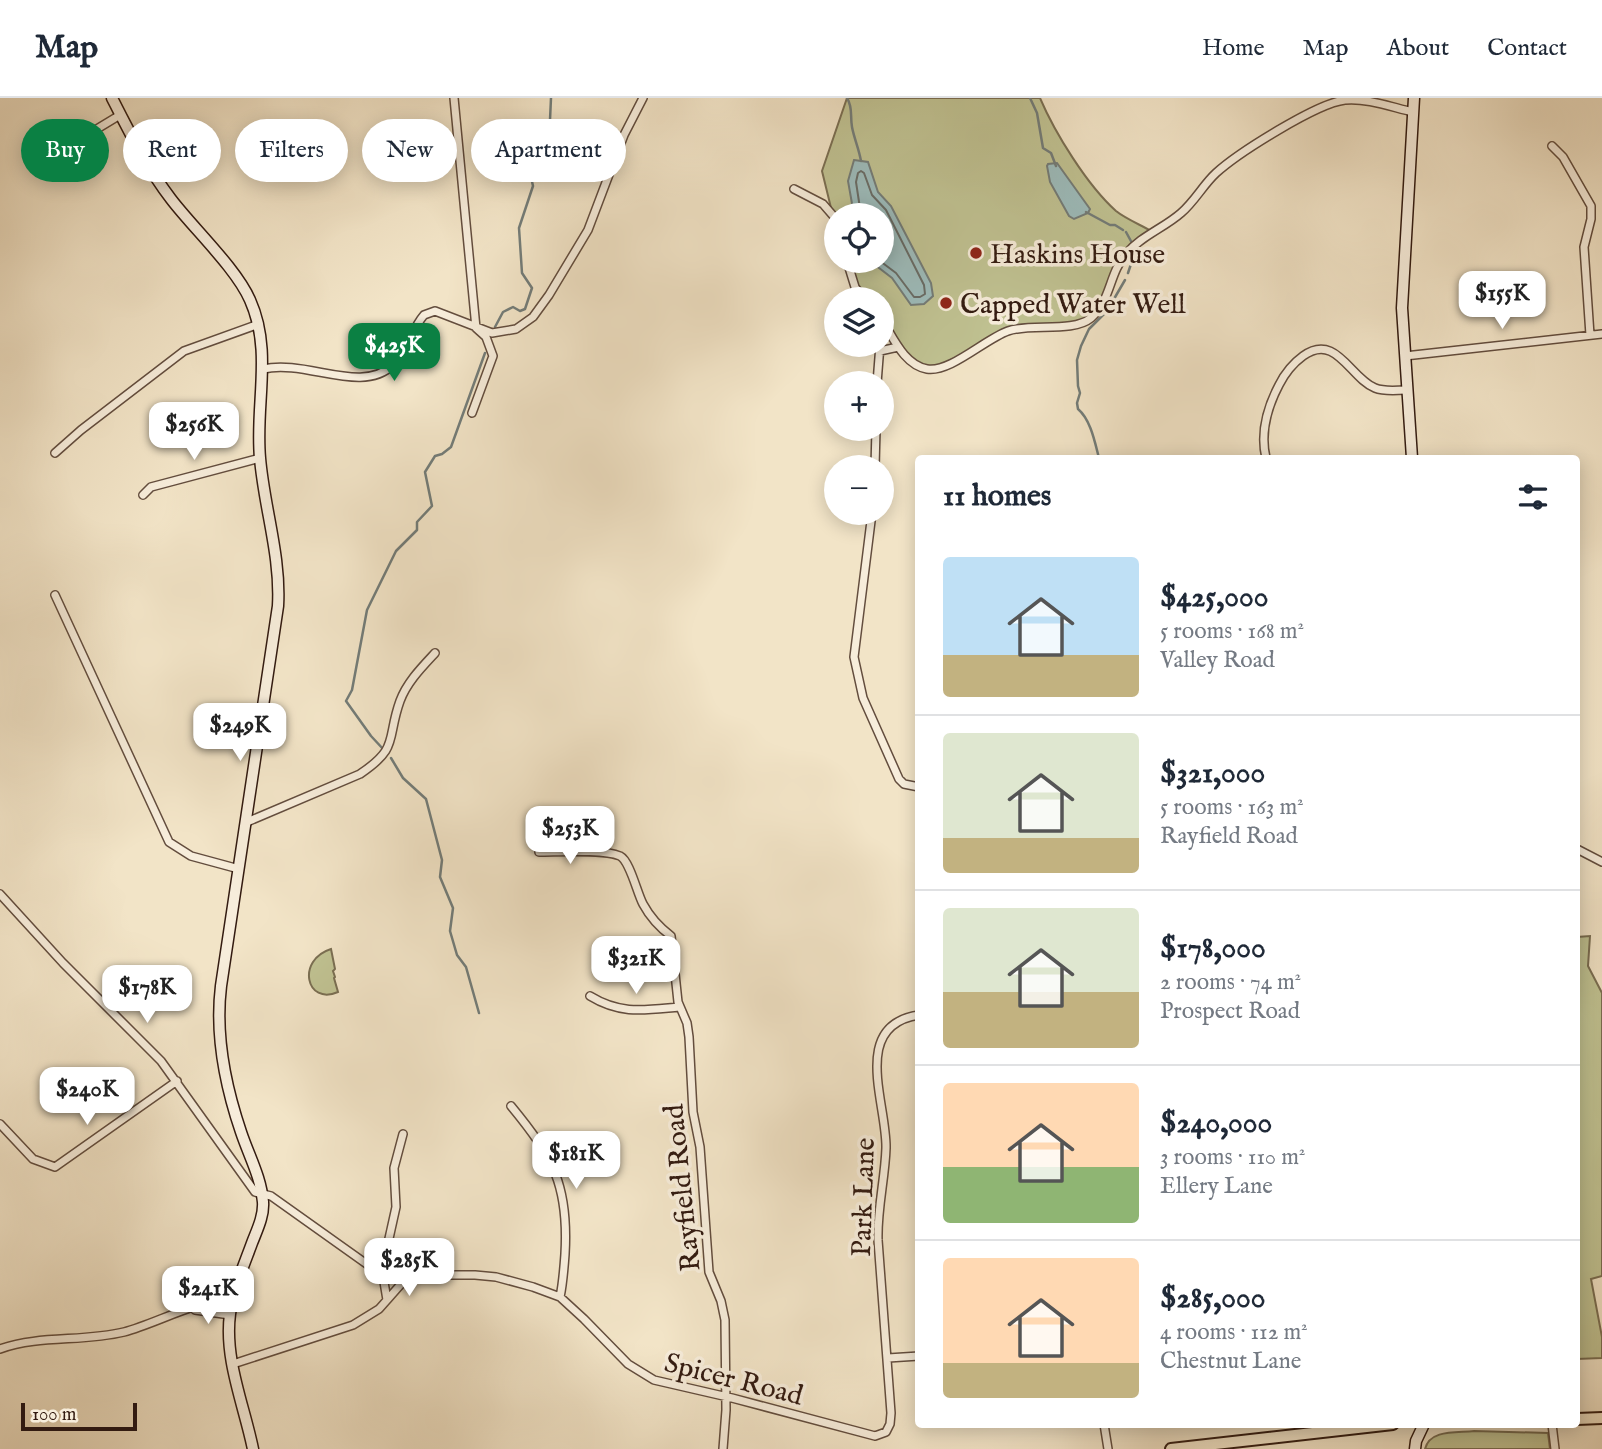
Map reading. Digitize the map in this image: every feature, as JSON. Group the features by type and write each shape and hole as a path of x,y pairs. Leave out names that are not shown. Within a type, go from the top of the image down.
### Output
{"main road":[{"path":"1580,1419 1602,1418"},
{"path":"1171,1449 1357,1428"}],"street":[{"path":"112,98 161,186 250,299 263,346 260,458 279,598 221,986 218,1024 232,1103 262,1194 261,1218 230,1315 233,1364 253,1449"},
{"path":"454,98 476,328 486,337 493,356 472,413"},
{"path":"263,369 276,366 293,367 371,378 385,372 399,359 419,321 428,313 441,312 492,333 503,332 528,321 543,305 593,219 624,135 643,98"},
{"path":"1412,455 1402,291 1414,98"},
{"path":"894,340 913,363 936,370 1006,332 1023,327 1085,322 1101,306 1126,254 1181,214 1226,165 1258,144 1309,114 1339,101 1366,101 1413,112"},
{"path":"109,122 120,115"},
{"path":"1552,146 1563,157 1591,206 1591,219 1584,247 1590,335"},
{"path":"794,188 824,205"},
{"path":"55,453 184,351 259,324"},
{"path":"1405,356 1602,334"},
{"path":"894,347 898,347"},
{"path":"1266,455 1263,438 1270,403 1290,367 1310,351 1323,350 1337,355 1374,388 1384,391 1407,390"},
{"path":"143,495 151,487 260,458"},
{"path":"871,525 855,657 863,698 899,779 904,784 915,786"},
{"path":"55,595 169,842 191,856 239,869"},
{"path":"247,822 360,774 376,763 385,754 392,739 404,693 435,653"},
{"path":"1580,851 1602,862"},
{"name":"Rayfield Road","path":"539,852 620,856 627,863 652,920 671,936 679,1007 687,1023 689,1037 709,1272 724,1311 723,1449"},
{"name":"Spicer Road","path":"0,894 63,963 152,1051 177,1081 255,1192 271,1196 368,1265 409,1275 496,1277 533,1287 560,1297 579,1313 623,1360 663,1384 725,1396 875,1436"},
{"path":"590,996 608,1007 622,1009 679,1007"},
{"name":"Park Lane","path":"875,1436 886,1432 890,1424 891,1400 878,1225 886,1133 877,1056 881,1041 892,1025 915,1016"},
{"path":"0,1124 33,1159 55,1167 177,1081"},
{"path":"511,1106 547,1154 559,1181 566,1229 560,1297"},
{"path":"387,1300 382,1270 396,1208 394,1168 404,1135"},
{"path":"233,1364 353,1325 379,1310 409,1275"},
{"path":"0,1349 18,1344 87,1339 124,1332 220,1300 233,1300"},
{"path":"191,1309 230,1315"},
{"path":"888,1359 915,1356"},
{"path":"1105,1428 1108,1449"},
{"path":"1415,1449 1421,1428"},
{"path":"1552,1428 1555,1449"}],"green space":[{"path":"847,98 1040,98 1063,142 1094,187 1116,211 1153,232 1120,262 1108,295 1085,322 1013,330 936,370 913,363 894,337 894,287 857,287 852,273 894,273 894,203 830,203 822,171"},
{"path":"1590,936 1588,966 1602,993 1602,1276 1591,1279 1602,1337 1602,1358 1580,1359 1580,937"},
{"path":"331,949 338,992 327,995 318,993 312,987 309,971 320,955"},
{"path":"1474,1431 1548,1433 1550,1449 1425,1449 1432,1438 1438,1435"}],"water":[{"path":"854,160 868,162 878,192 888,203 852,203 848,181"},
{"path":"1057,163 1090,209 1088,213 1074,219 1069,216 1050,182 1047,166"},
{"path":"894,212 931,283 933,296 924,304 911,305 886,273 894,273"}],"waterway":[{"path":"495,327 503,312 513,307 520,311 525,309 532,288 522,273 519,228 533,186 531,177 549,140 545,128 550,120 551,98"},
{"path":"847,98 861,161"},
{"path":"1030,98 1037,113 1043,148 1051,153 1056,166"},
{"path":"1086,212 1123,230"},
{"path":"1126,232 1132,243"},
{"path":"1128,273 1132,261 1141,255 1137,249"},
{"path":"1098,455 1089,425 1078,409 1080,393 1077,360 1089,329 1107,311 1125,280"},
{"path":"384,750 346,701 352,690 367,610 396,551 417,530 417,522 432,506 425,472 435,456 451,447 485,353"},
{"path":"391,758 403,778 426,799 442,860 440,877 453,908 450,931 457,955 466,967 479,1013"}],"place":[{"name":"Haskins House","path":"976,253"},
{"name":"Capped Water Well","path":"946,303"}]}
